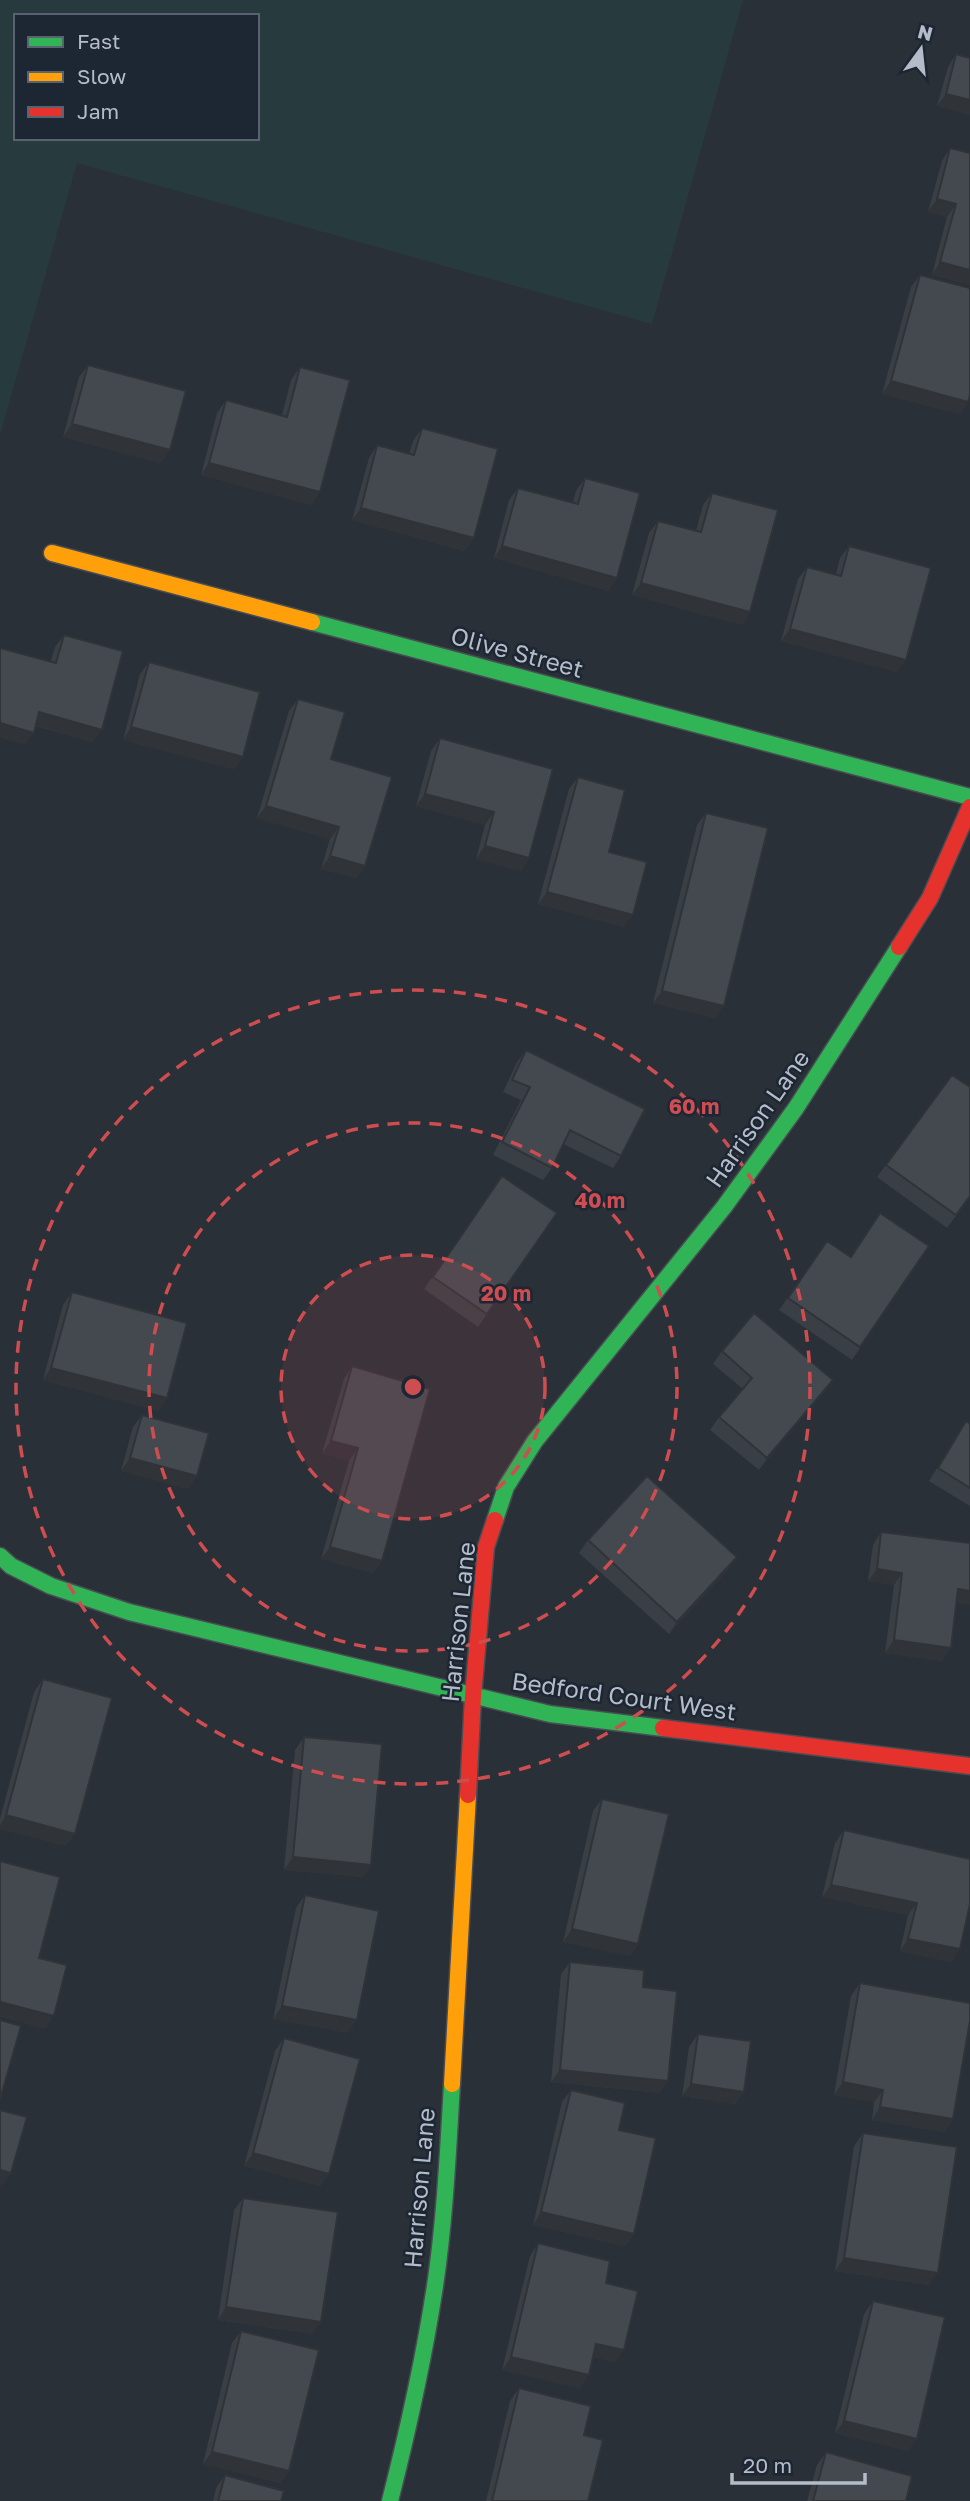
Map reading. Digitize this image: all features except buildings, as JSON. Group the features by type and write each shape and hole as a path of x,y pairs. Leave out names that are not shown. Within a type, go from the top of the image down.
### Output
{"street":[{"name":"Olive Street","path":"52,553 970,797"},
{"name":"Harrison Lane","path":"390,2501 407,2434 435,2287 446,2193 473,1696 486,1547 506,1487 535,1441 724,1207 796,1108 930,898 970,807"},
{"name":"Bedford Court West","path":"0,1556 11,1566 51,1586 129,1612 550,1714 970,1766"}],"green space":[{"path":"0,0 743,0 652,324 77,163 0,435"}],"traffic: fast":[{"path":"312,622 970,797"},
{"path":"495,1520 506,1487 535,1441 724,1207 796,1108 899,947"},
{"path":"0,1556 11,1566 51,1586 129,1612 550,1714 663,1728"},
{"path":"390,2501 415,2394 435,2286 444,2210 452,2084"}],"traffic: slow":[{"path":"52,553 312,622"},
{"path":"452,2084 468,1795"}],"traffic: jam":[{"path":"899,947 930,898 970,807"},
{"path":"468,1795 473,1696 486,1547 495,1520"},
{"path":"663,1728 970,1766"}]}
